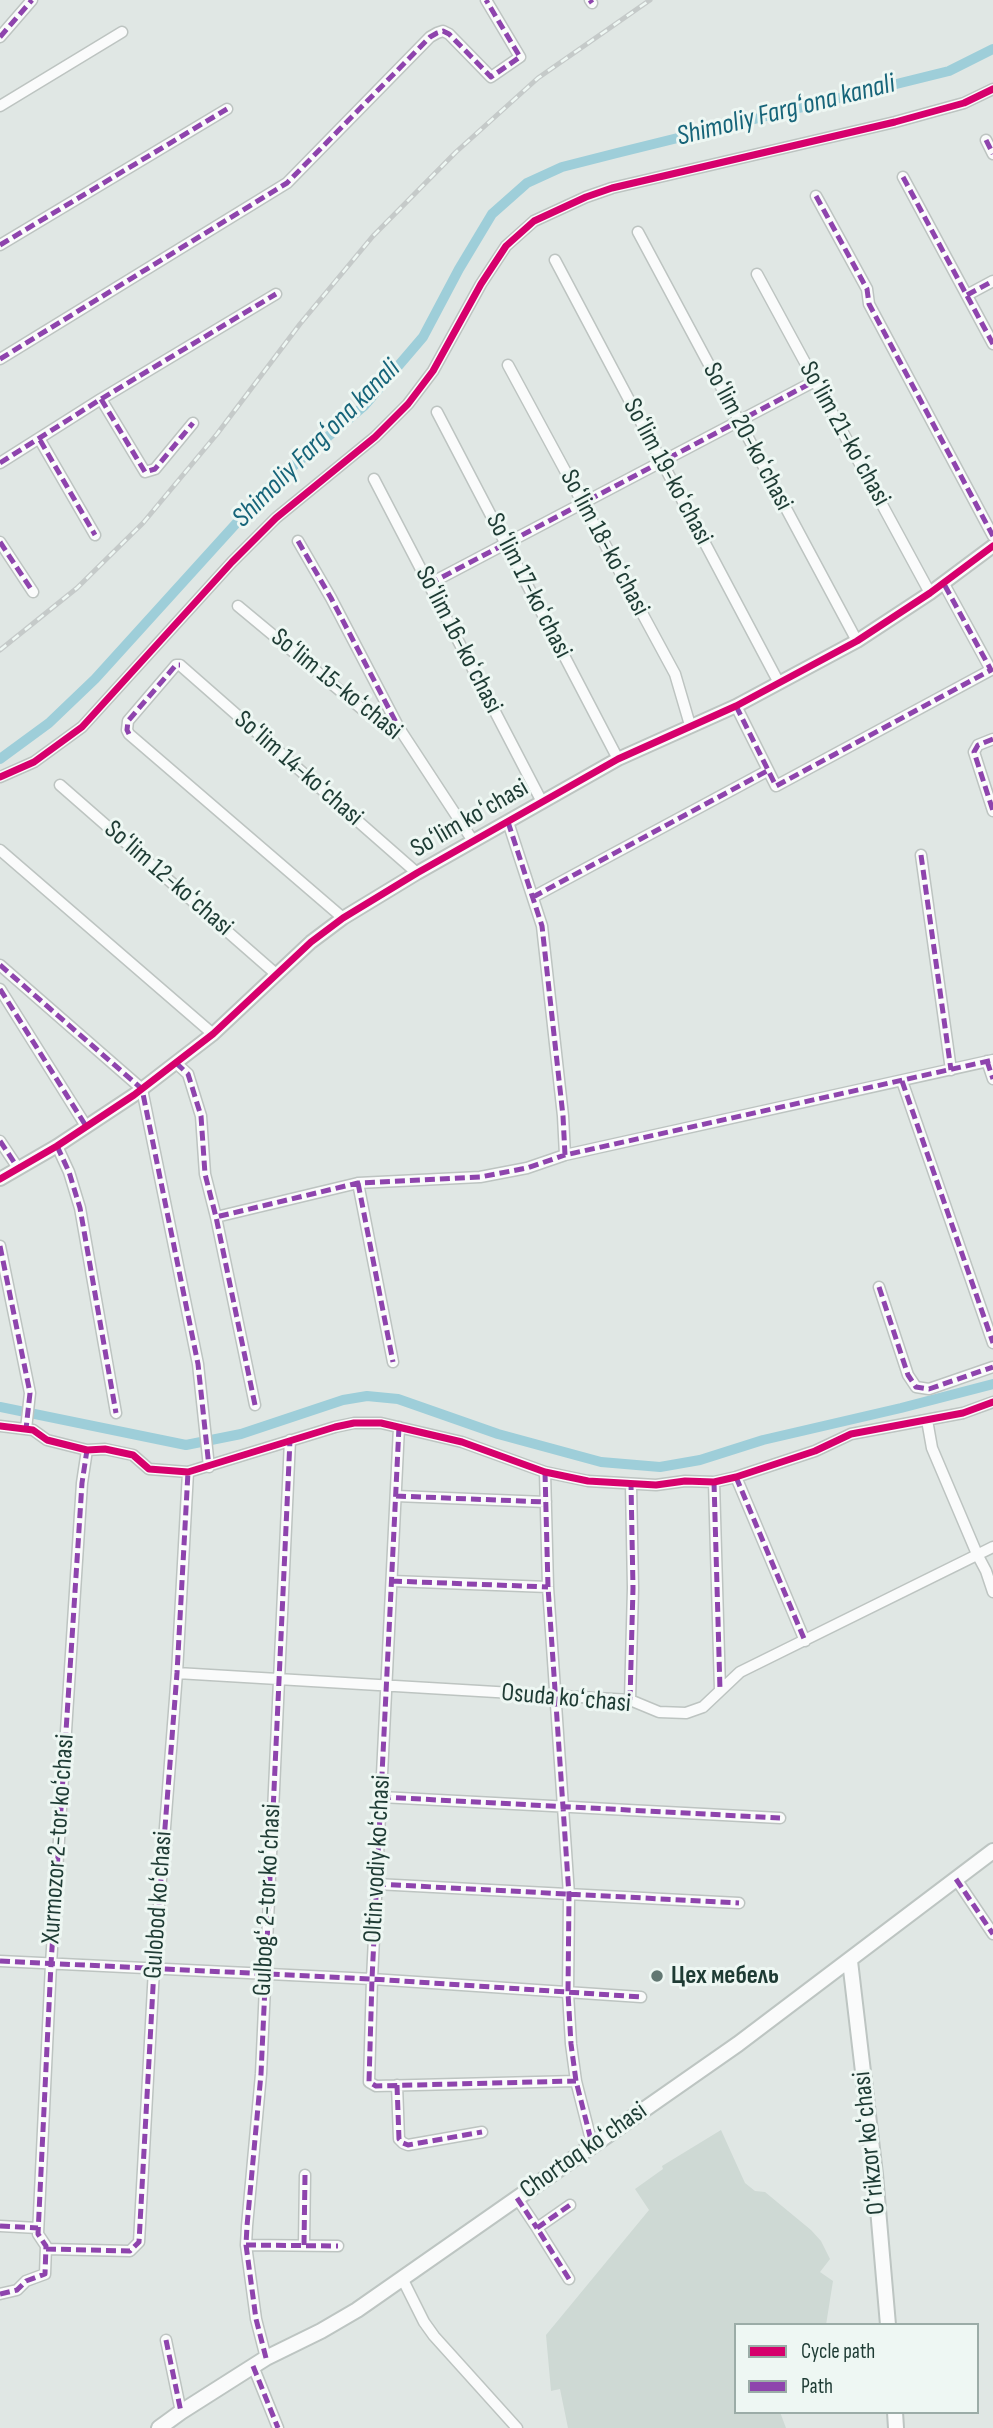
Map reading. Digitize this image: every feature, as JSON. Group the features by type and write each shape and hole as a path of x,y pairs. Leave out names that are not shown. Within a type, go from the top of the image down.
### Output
{"main road":[{"name":"Chortoq koʻchasi","path":"159,2428 266,2358 357,2310 738,2044 993,1851"},
{"name":"Oʻrikzor koʻchasi","path":"850,1961 875,2174 888,2323"}],"street":[{"path":"0,37 32,0"},
{"path":"0,359 287,183 436,33 443,31 449,34 491,77 520,57 486,0"},
{"path":"0,106 122,32"},
{"path":"0,777 34,762 82,727 267,527 375,437 408,404 433,371 481,284 506,246 534,221 612,188 918,116 964,103 993,89"},
{"path":"0,245 227,109"},
{"path":"986,140 993,154"},
{"path":"903,177 993,344"},
{"path":"816,196 867,289 869,304 993,536"},
{"name":"Soʻlim 20-koʻchasi","path":"638,232 857,641"},
{"name":"Soʻlim 19-koʻchasi","path":"555,260 779,683"},
{"name":"Soʻlim 21-koʻchasi","path":"757,275 930,593"},
{"path":"967,295 993,281"},
{"path":"0,463 276,294"},
{"name":"Soʻlim 18-koʻchasi","path":"508,365 675,674 690,725"},
{"path":"429,584 815,381"},
{"path":"101,399 145,471 155,469 193,423"},
{"name":"Soʻlim 17-koʻchasi","path":"438,412 618,759"},
{"path":"40,440 95,535"},
{"name":"Soʻlim 16-koʻchasi","path":"374,479 542,802"},
{"path":"298,541 399,728"},
{"path":"0,542 33,592"},
{"name":"Soʻlim koʻchasi","path":"0,1179 57,1146 142,1089 213,1034 311,942 343,919 417,873 618,759 736,706 857,641 944,584 993,546"},
{"path":"736,706 767,771 777,785 992,669 944,584"},
{"name":"Soʻlim 15-koʻchasi","path":"237,606 362,709 399,728 473,841"},
{"name":"Soʻlim 14-koʻchasi","path":"343,919 129,734 128,722 176,666 180,665 417,873"},
{"path":"993,739 978,745 974,752 993,811"},
{"path":"533,897 767,771"},
{"name":"Soʻlim 12-koʻchasi","path":"60,785 276,974"},
{"path":"509,821 542,926 564,1116 565,1155"},
{"path":"0,850 213,1034"},
{"path":"921,855 951,1070"},
{"path":"0,965 142,1089 198,1364 209,1463"},
{"path":"0,989 86,1126"},
{"path":"216,1217 358,1183 480,1177 527,1168 565,1155 990,1061 993,1079"},
{"path":"176,1063 188,1074 201,1116 205,1174 255,1405"},
{"path":"902,1081 993,1343"},
{"path":"0,1141 18,1168"},
{"path":"57,1146 69,1171 80,1208 116,1413"},
{"path":"358,1183 393,1362"},
{"path":"0,1246 30,1393 27,1427"},
{"path":"880,1287 908,1376 916,1387 929,1389 993,1367"},
{"path":"0,1426 27,1427 47,1440 87,1450 105,1449 133,1455 149,1469 188,1472 209,1463 354,1423 381,1423 462,1442 545,1472 588,1480 656,1485 685,1481 714,1482 736,1477 816,1451 851,1434 963,1413 993,1402"},
{"path":"927,1420 932,1448 993,1592"},
{"name":"Oltin vodiy koʻchasi","path":"400,1427 376,1884 369,2082 376,2086 576,2081"},
{"name":"Gulbogʻ 2-tor koʻchasi","path":"266,2358 256,2319 246,2245 261,2074 290,1440"},
{"name":"Xurmozor 2-tor koʻchasi","path":"38,2228 51,1964 82,1483 87,1450"},
{"name":"Gulobod koʻchasi","path":"46,2249 130,2251 139,2242 154,1969 177,1673 188,1472"},
{"path":"545,1472 548,1587 569,1895 570,2044 592,2144"},
{"path":"736,1477 805,1641"},
{"path":"714,1482 720,1690"},
{"path":"630,1700 633,1588 631,1484"},
{"path":"396,1496 546,1502"},
{"name":"Osuda koʻchasi","path":"177,1673 630,1700 659,1712 686,1713 703,1707 740,1672 993,1547"},
{"path":"392,1581 548,1587"},
{"path":"381,1797 779,1818"},
{"path":"957,1879 993,1934"},
{"path":"376,1884 739,1903"},
{"path":"0,1961 372,1979 641,1997"},
{"path":"397,2085 399,2138 403,2143 408,2145 482,2132"},
{"path":"304,2245 305,2175"},
{"path":"517,2198 569,2279"},
{"path":"537,2228 570,2204"},
{"path":"0,2227 38,2228 38,2236 46,2249 44,2275 26,2281 18,2290 0,2294"},
{"path":"246,2245 338,2246"},
{"path":"402,2278 434,2336 517,2428"},
{"path":"166,2340 181,2412"},
{"path":"253,2366 278,2428"}],"shaded area":[{"path":"721,2130 745,2183 755,2191 765,2192 811,2230 821,2241 830,2259 820,2272 833,2281 826,2323 734,2323 734,2414 781,2414 786,2428 568,2428 560,2389 551,2391 546,2335 649,2210 635,2189 663,2169 662,2166"}],"waterway":[{"name":"Shimoliy Fargʻona kanali","path":"0,759 49,723 95,679 271,485 364,406 423,337 492,214 527,183 562,167 949,71 993,49"},
{"path":"0,1407 186,1445 241,1434 343,1400 367,1396 398,1399 498,1434 601,1462 660,1467 700,1460 763,1440 993,1384"}],"railway":[{"path":"0,650 77,588 143,523 373,236 456,152 538,78 650,0"}],"marked path":[{"path":"0,37 32,0"},
{"path":"0,359 287,183 430,37 443,31 449,34 491,77 520,57 486,0"},
{"path":"0,245 227,109"},
{"path":"986,140 993,154"},
{"path":"903,177 993,344"},
{"path":"816,196 867,289 869,304 993,536"},
{"path":"967,295 993,281"},
{"path":"0,463 276,294"},
{"path":"429,584 815,381"},
{"path":"101,399 145,472 155,469 193,423"},
{"path":"40,440 95,535"},
{"path":"298,541 399,728"},
{"path":"0,542 33,592"},
{"path":"736,706 776,786 991,670 944,584"},
{"path":"129,734 128,721 176,665 180,665"},
{"path":"993,739 978,745 974,752 993,811"},
{"path":"533,897 767,771"},
{"path":"508,822 542,926 565,1155 993,1060"},
{"path":"921,855 951,1070"},
{"path":"0,965 142,1089 198,1364 209,1467"},
{"path":"0,989 86,1126"},
{"path":"987,1061 993,1079"},
{"path":"176,1063 188,1074 201,1116 205,1174 216,1217"},
{"path":"902,1081 993,1343"},
{"path":"0,1141 18,1168"},
{"path":"57,1146 69,1172 80,1208 116,1413"},
{"path":"255,1405 216,1217 358,1183 480,1177 527,1168 565,1155"},
{"path":"358,1183 393,1362"},
{"path":"0,1246 30,1393 26,1429"},
{"path":"879,1287 908,1375 916,1387 929,1389 993,1367"},
{"path":"399,1427 369,2082 376,2086 576,2081"},
{"path":"266,2358 256,2319 246,2245 261,2074 290,1440"},
{"path":"0,2294 17,2290 26,2281 45,2274 46,2246 38,2234 51,1964 82,1483 87,1450"},
{"path":"46,2249 130,2251 139,2242 154,1969 177,1673 188,1472"},
{"path":"545,1472 548,1587 569,1895 568,1993 571,2044 576,2081 592,2144"},
{"path":"736,1477 805,1641"},
{"path":"714,1482 720,1690"},
{"path":"630,1700 633,1588 631,1484"},
{"path":"396,1496 546,1502"},
{"path":"392,1581 548,1587"},
{"path":"381,1797 780,1818"},
{"path":"956,1879 993,1934"},
{"path":"376,1884 739,1903"},
{"path":"0,1961 372,1979 641,1997"},
{"path":"397,2085 399,2139 403,2143 408,2145 482,2132"},
{"path":"304,2245 305,2175"},
{"path":"517,2198 537,2228"},
{"path":"569,2279 537,2228 570,2205"},
{"path":"0,2226 38,2228"},
{"path":"246,2245 338,2246"},
{"path":"166,2340 181,2412"},
{"path":"253,2366 278,2428"}],"cycle path":[{"path":"0,777 34,762 82,727 232,562 276,518 375,437 408,404 433,371 481,284 506,246 534,221 612,188 895,122 964,103 993,89"},
{"path":"0,1179 57,1146 134,1095 213,1034 311,942 343,918 618,759 736,706 857,641 930,593 993,546"},
{"path":"0,1426 33,1430 47,1440 87,1450 105,1449 133,1455 149,1469 188,1472 335,1427 354,1423 381,1423 462,1442 545,1472 588,1481 656,1485 685,1481 714,1482 736,1477 815,1451 851,1434 963,1413 993,1402"}],"place":[{"name":"Цех мебель","path":"657,1976"}]}
